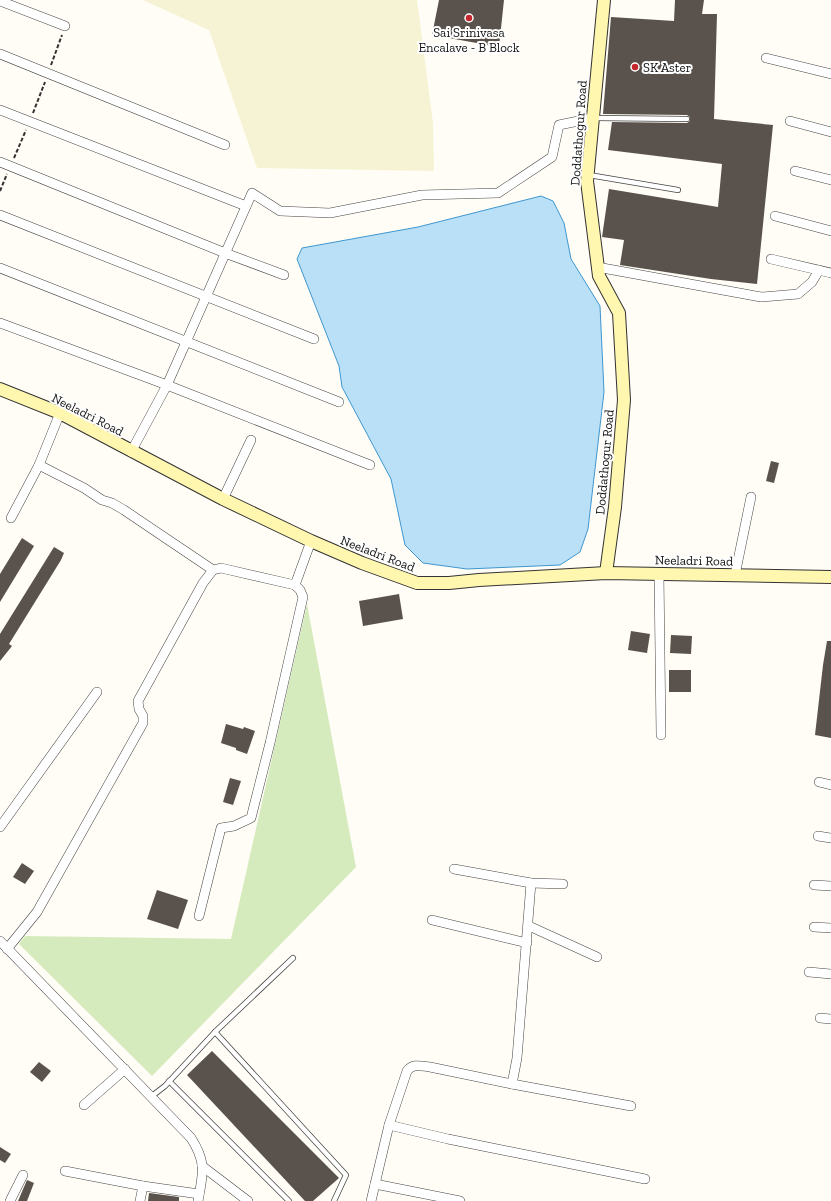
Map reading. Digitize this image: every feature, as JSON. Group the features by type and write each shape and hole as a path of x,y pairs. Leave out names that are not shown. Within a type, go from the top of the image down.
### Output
{"street":[{"name":"Doddathogur Road","path":"604,0 586,181 597,268 599,276 619,313 624,400 615,506 606,573"},
{"path":"0,1 65,26"},
{"path":"0,54 225,145"},
{"path":"766,58 831,74"},
{"path":"0,110 246,206"},
{"path":"131,452 167,385 252,193 280,211 330,213 422,195 498,193 552,157 559,125 593,118"},
{"path":"790,121 831,132"},
{"path":"0,162 284,274"},
{"path":"795,171 831,180"},
{"path":"0,215 206,295 314,339"},
{"path":"775,216 831,231"},
{"path":"771,259 831,273"},
{"path":"0,268 186,340 340,402"},
{"path":"597,268 760,297 798,294 812,282 819,270"},
{"path":"0,323 167,385 370,465"},
{"name":"Neeladri Road","path":"0,388 60,414 223,499 311,541 416,583 449,583 606,573 831,577"},
{"path":"11,518 39,464 60,414"},
{"path":"223,499 251,440"},
{"path":"39,464 84,488 102,500 112,503 124,510 213,570"},
{"path":"735,575 751,497"},
{"path":"296,585 311,541"},
{"path":"7,949 36,912 143,723 143,716 139,709 138,701 203,583 213,570 221,568 296,585 303,596 270,743 251,818 234,826 221,828 199,916"},
{"path":"659,574 661,734"},
{"path":"0,827 97,692"},
{"path":"819,782 831,784"},
{"path":"818,836 831,838"},
{"path":"454,869 531,883 563,884"},
{"path":"512,1084 517,1058 521,994 529,926 531,883"},
{"path":"814,885 831,886"},
{"path":"432,920 527,943"},
{"path":"529,926 597,957"},
{"path":"814,927 831,928"},
{"path":"0,941 152,1096 191,1138 201,1157 202,1166 199,1197 65,1171"},
{"path":"809,972 831,974"},
{"path":"820,1018 831,1019"},
{"path":"372,1201 389,1125 407,1071 410,1067 416,1065 430,1067 631,1106"},
{"path":"84,1105 125,1069"},
{"path":"389,1125 448,1139 645,1179"},
{"path":"202,1166 248,1201"},
{"path":"10,1201 23,1175"},
{"path":"375,1184 460,1201"},
{"path":"140,1201 143,1186"}],"lane":[{"path":"593,118 688,119"},
{"path":"587,174 678,190"},
{"path":"152,1096 165,1086 215,1032 293,958"},
{"path":"215,1032 346,1175 334,1201"},
{"path":"169,1080 289,1201"}],"path":[{"path":"0,191 29,122"}],"shaded area":[{"path":"143,0 417,0 433,123 434,171 257,168 209,30"}],"green space":[{"path":"307,604 356,867 152,1076 19,944 25,936 231,939"}],"water":[{"path":"541,196 553,201 564,223 571,259 600,306 604,392 588,529 580,552 560,565 467,569 423,563 405,545 391,479 342,387 339,366 297,259 302,248 418,227"}],"building":[{"name":"Sai Srinivasa Encalave - B Block","path":"439,0 504,0 499,47 432,35"},
{"path":"675,0 704,0 702,14 717,14 714,119 773,125 757,284 711,279 620,265 624,240 602,237 609,189 718,207 722,164 608,150 612,122 687,123 690,121 690,117 687,115 603,114 611,17 674,21"},
{"path":"771,461 779,463 774,483 766,481"},
{"path":"22,538 34,546 0,602 0,574"},
{"path":"54,547 64,553 61,560 9,644 12,646 0,661 0,634"},
{"path":"399,594 403,619 363,626 359,601"},
{"path":"631,631 650,634 647,653 628,650"},
{"path":"671,635 692,636 691,654 670,653"},
{"path":"827,641 831,641 831,738 815,735"},
{"path":"669,670 691,670 691,692 669,692"},
{"path":"226,724 243,729 244,727 255,731 247,754 236,750 236,748 221,743"},
{"path":"230,778 241,781 233,805 223,802"},
{"path":"22,863 34,871 25,884 13,877"},
{"path":"157,890 188,900 178,929 147,919"},
{"path":"212,1051 339,1178 313,1201 305,1201 187,1075"},
{"path":"39,1062 51,1071 42,1082 30,1072"},
{"path":"0,1147 11,1154 5,1163 0,1160"},
{"path":"27,1180 34,1183 27,1201 18,1201"},
{"path":"149,1193 179,1197 179,1201 148,1201"}],"place":[{"name":"Sai Srinivasa Encalave - B Block","path":"469,18"},
{"name":"SK Aster","path":"635,67"}]}
